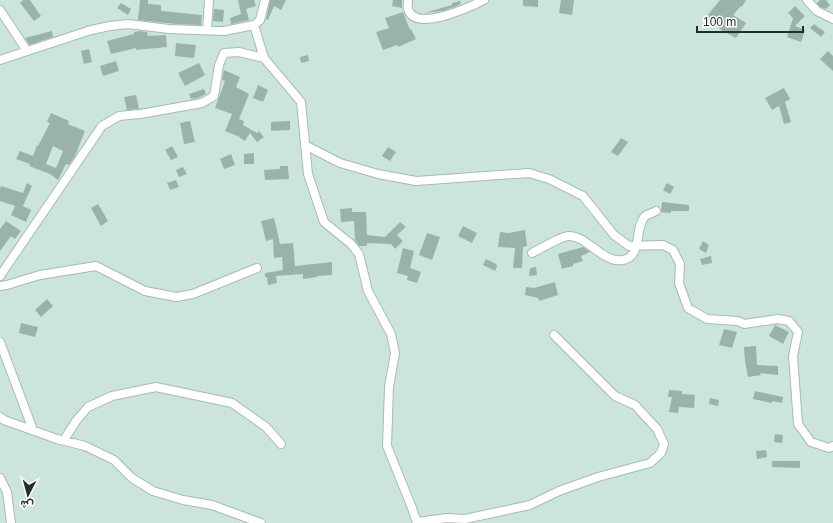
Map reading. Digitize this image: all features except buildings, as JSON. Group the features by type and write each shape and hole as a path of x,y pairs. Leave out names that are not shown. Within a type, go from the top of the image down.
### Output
{"street":[{"path":"207,30 209,0"},
{"path":"0,60 91,30 110,26 128,24 169,29 224,31 254,25 260,20 265,0"},
{"path":"408,0 408,9 414,17 421,19 434,18 454,13 484,0"},
{"path":"809,1 817,11 833,19"},
{"path":"0,10 27,51"},
{"path":"254,25 264,58 301,102 308,174 324,222 351,244 359,254 368,291 391,334 395,353 389,387 386,446 417,523 447,518 465,519 530,505 559,491 598,477 650,463 661,453 664,444 657,429 635,405 615,396 554,335"},
{"path":"0,276 102,126 119,116 140,114 202,103 214,96 219,65 224,54 239,52 264,58"},
{"path":"305,145 340,163 378,174 416,181 529,173 549,179 583,196 614,235 629,246 663,245 673,250 680,264 679,283 688,308 707,319 738,321 744,324 778,319 789,321 798,332 793,356 798,424 811,442 829,448 833,446"},
{"path":"532,252 567,236 575,237 610,259 623,260 633,254 640,225 646,215 656,211"},
{"path":"0,286 40,275 96,266 145,291 176,297 193,294 257,268"},
{"path":"0,342 33,430"},
{"path":"64,440 76,421 88,407 112,396 156,387 232,403 266,427 281,444"},
{"path":"0,417 4,420 33,430 85,446 114,460 132,478 153,491 183,500 212,504 261,523"},
{"path":"0,478 7,492 11,523"}]}
